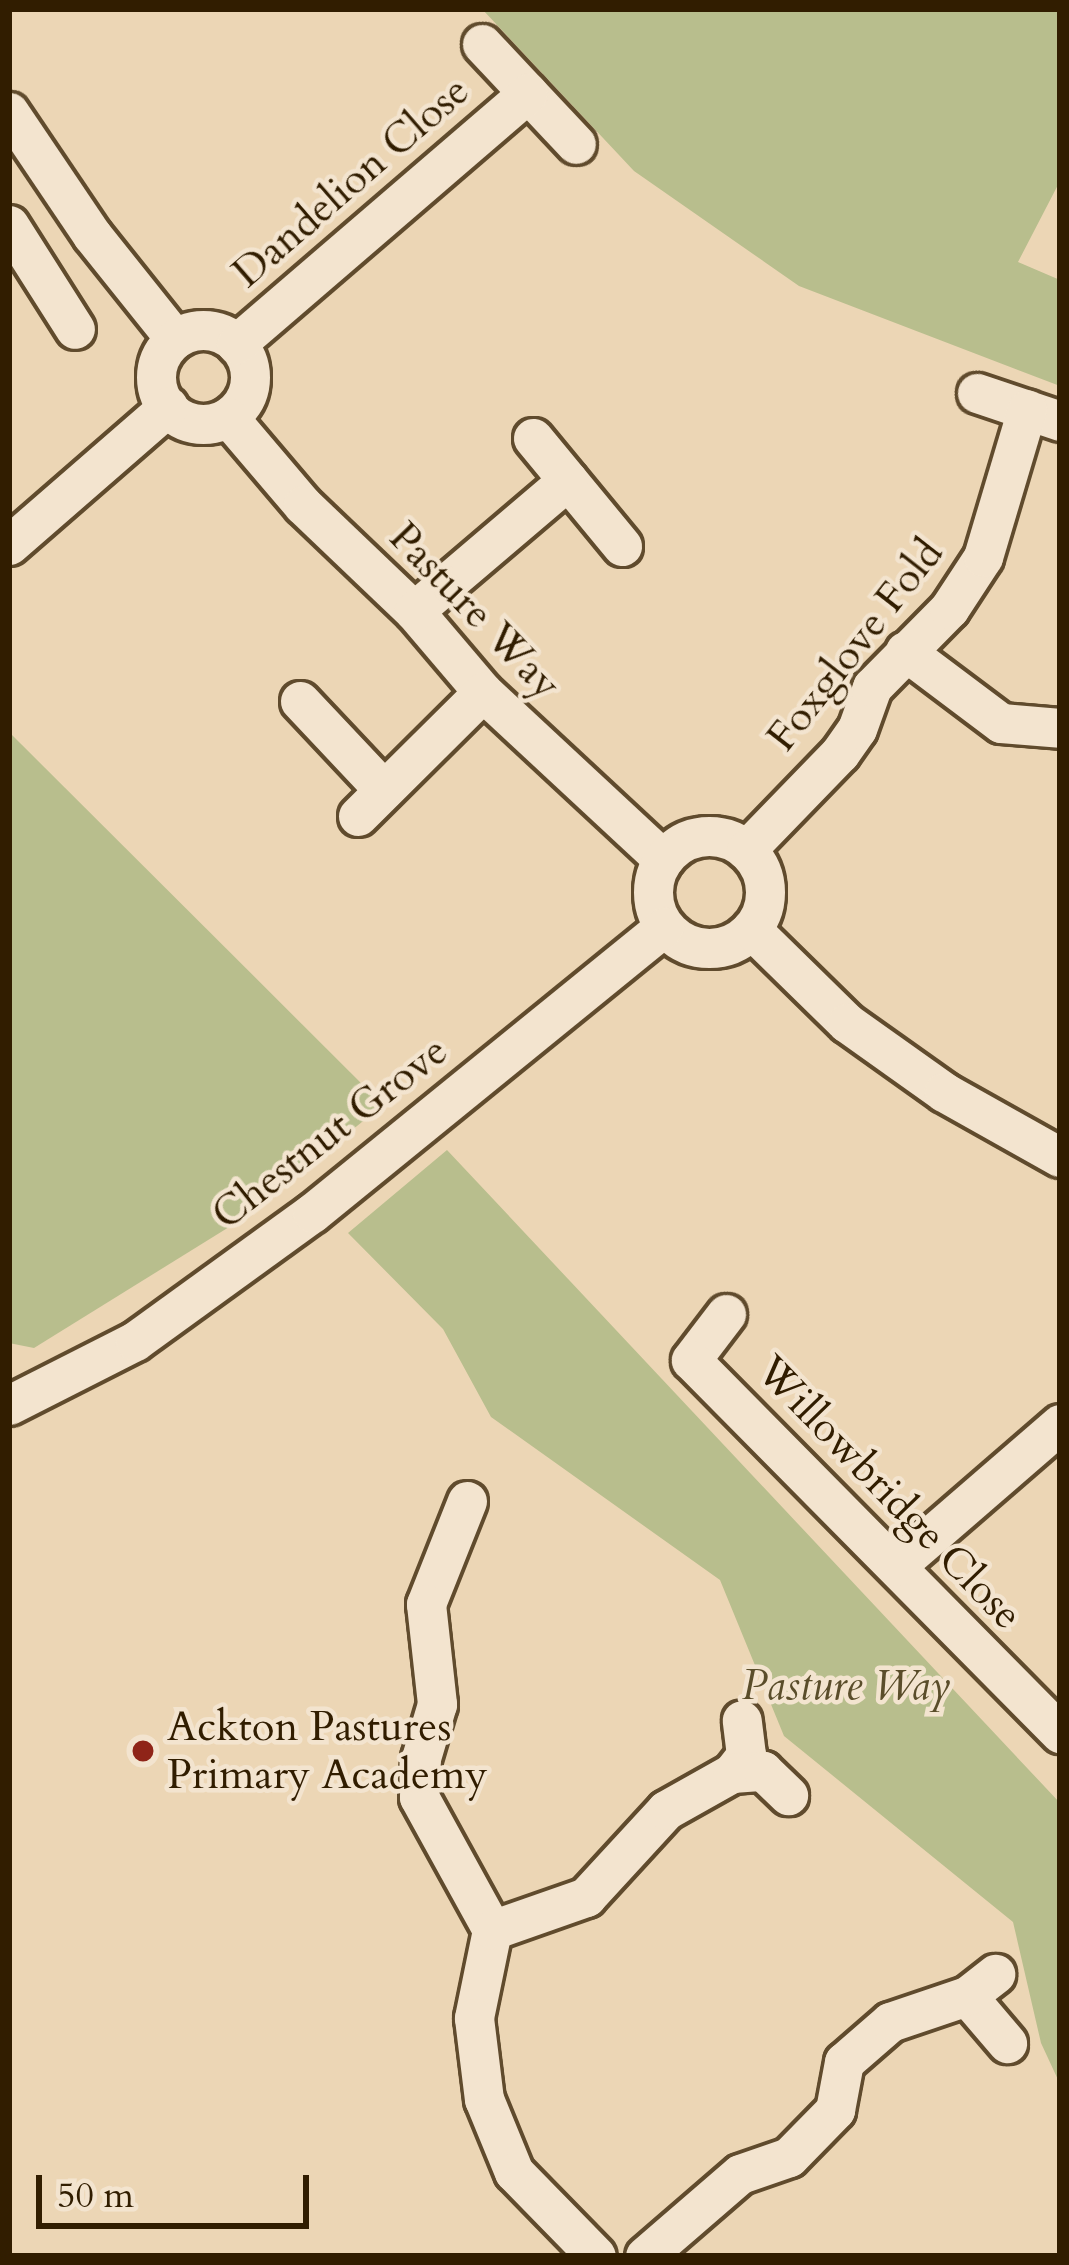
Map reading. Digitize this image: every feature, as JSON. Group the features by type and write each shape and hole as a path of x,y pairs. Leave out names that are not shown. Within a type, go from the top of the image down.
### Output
{"street":[{"name":"Dandelion Close","path":"482,44 575,144"},
{"name":"Dandelion Close","path":"236,344 528,93"},
{"path":"9,112 92,235 175,339"},
{"path":"9,225 75,329"},
{"path":"214,332 236,344 249,370 249,387 228,417 190,423 159,397 157,365 175,339 214,332"},
{"name":"Foxglove Fold","path":"746,850 840,753 857,729 872,687 949,609 983,557 1043,415 977,393"},
{"path":"9,545 167,407"},
{"name":"Pasture Way","path":"228,417 302,505 414,611 483,692 663,859"},
{"path":"533,438 622,546"},
{"path":"414,611 568,480"},
{"path":"905,651 1001,723 1060,728"},
{"path":"300,701 371,803 483,692"},
{"path":"710,836 746,850 764,878 765,897 752,929 740,940 710,949 691,946 664,927 650,891 663,859 690,839 710,836"},
{"name":"Chestnut Grove","path":"19,1393 135,1341 312,1214 664,927"},
{"path":"752,929 847,1023 944,1092 1060,1157"},
{"name":"Willowbridge Close","path":"726,1314 691,1360 1060,1732"},
{"path":"896,1566 1060,1424"},
{"path":"467,1501 426,1604 437,1704 421,1758 419,1797 492,1930 474,2018 484,2099 514,2172 596,2256"},
{"path":"492,1930 586,1897 666,1810 732,1772 746,1755 742,1720"},
{"path":"732,1772 763,1771 788,1795"},
{"path":"645,2256 740,2174 789,2157 835,2110 844,2062 890,2022 981,1985 1007,2043"}],"green space":[{"path":"482,9 1060,9 1060,181 1018,262 1060,280 1060,386 799,286 634,171"},
{"path":"9,732 383,1105 242,1219 34,1348 9,1343"},
{"name":"Pasture Way","path":"447,1150 1060,1803 1060,2084 1041,2043 1013,1922 784,1736 720,1580 491,1417 443,1329 348,1233"}],"place":[{"name":"Ackton Pastures Primary Academy","path":"143,1751"}]}
